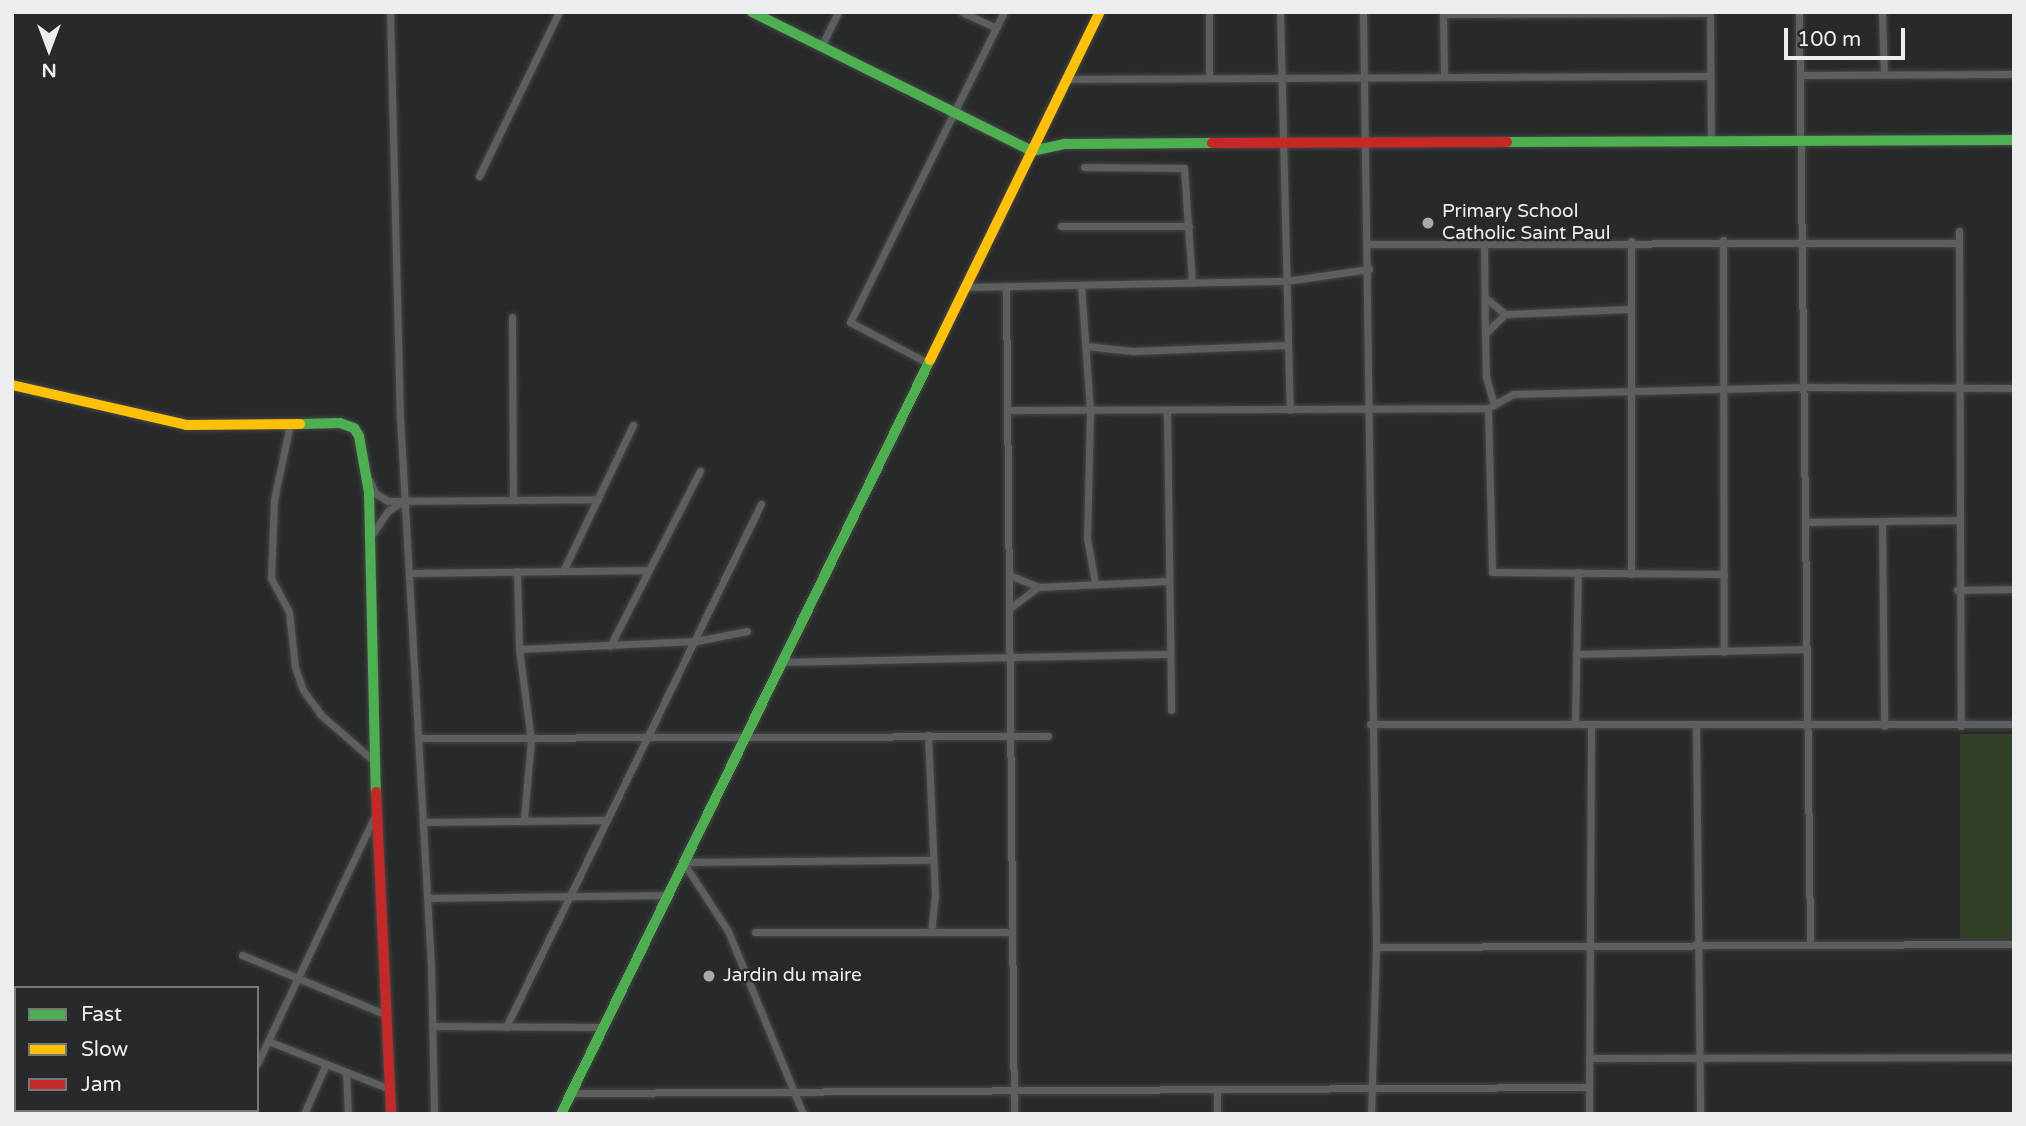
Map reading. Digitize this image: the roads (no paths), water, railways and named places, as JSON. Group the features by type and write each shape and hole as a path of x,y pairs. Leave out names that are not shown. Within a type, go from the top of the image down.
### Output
{"street":[{"path":"390,12 392,216 428,898 434,1114"},
{"path":"479,176 559,12"},
{"path":"753,12 1032,151 1066,144 1281,146 2014,140"},
{"path":"821,47 838,12"},
{"path":"962,12 996,28"},
{"path":"928,363 850,323 1004,12"},
{"path":"561,1114 1100,12"},
{"path":"1209,12 1209,78"},
{"path":"1280,12 1279,77 1290,410"},
{"path":"1363,12 1368,244 1370,724 1376,947 1371,1114"},
{"path":"1799,12 1810,945"},
{"path":"1882,12 1884,74"},
{"path":"1444,76 1443,13 1710,13 1711,142"},
{"path":"1800,75 2014,74"},
{"path":"1067,79 1710,76"},
{"path":"1084,167 1184,169 1192,283"},
{"path":"1061,226 1189,226"},
{"path":"1959,231 1961,388 1957,590 1961,726"},
{"path":"1368,244 1723,240 1959,243"},
{"path":"1723,240 1724,652"},
{"path":"1631,241 1631,574"},
{"path":"1484,243 1486,377 1491,406 1492,572 1724,574"},
{"path":"965,286 1286,281 1368,269"},
{"path":"1081,285 1090,410 1087,538 1095,583"},
{"path":"1006,286 1014,1114"},
{"path":"1486,299 1505,314 1631,309"},
{"path":"1485,334 1505,314"},
{"path":"512,317 513,500"},
{"path":"1085,346 1133,351 1288,345"},
{"path":"12,385 186,425 340,423 354,428 367,474 379,496 406,501 598,499"},
{"path":"1007,410 1290,410 1367,406 1491,406 1513,394 1803,387 2014,388"},
{"path":"1167,410 1171,710"},
{"path":"290,424 274,500 271,578 289,612 295,667 303,690 321,715 375,762"},
{"path":"563,571 634,425"},
{"path":"610,646 700,471"},
{"path":"367,474 375,762 391,1114"},
{"path":"370,538 388,511 406,501"},
{"path":"506,1027 651,736 761,504"},
{"path":"1805,522 1959,520"},
{"path":"1882,521 1884,726"},
{"path":"411,573 649,570"},
{"path":"517,571 519,649 531,740 524,819"},
{"path":"1575,724 1578,572"},
{"path":"1009,575 1038,587 1170,581"},
{"path":"1010,608 1038,587"},
{"path":"1957,590 2014,589"},
{"path":"519,649 696,641 747,631"},
{"path":"1576,654 1805,649"},
{"path":"782,662 1170,654"},
{"path":"1370,724 2014,724"},
{"path":"1589,1114 1591,724"},
{"path":"1696,724 1696,946 1700,1114"},
{"path":"420,738 531,740 746,734 1048,736"},
{"path":"928,735 933,860 931,932"},
{"path":"259,1060 377,810"},
{"path":"424,822 607,820"},
{"path":"683,862 933,860"},
{"path":"683,862 728,931 803,1114"},
{"path":"428,898 666,895"},
{"path":"755,932 1011,932"},
{"path":"1376,947 2014,944"},
{"path":"242,956 387,1015"},
{"path":"432,1026 602,1027"},
{"path":"268,1041 390,1089"},
{"path":"1589,1058 2014,1058"},
{"path":"304,1114 326,1064"},
{"path":"346,1072 348,1114"},
{"path":"571,1093 1589,1087"},
{"path":"1217,1091 1217,1114"}],"place":[{"name":"Primary School Catholic Saint Paul","path":"1428,223"},
{"name":"Jardin du maire","path":"709,976"}]}
